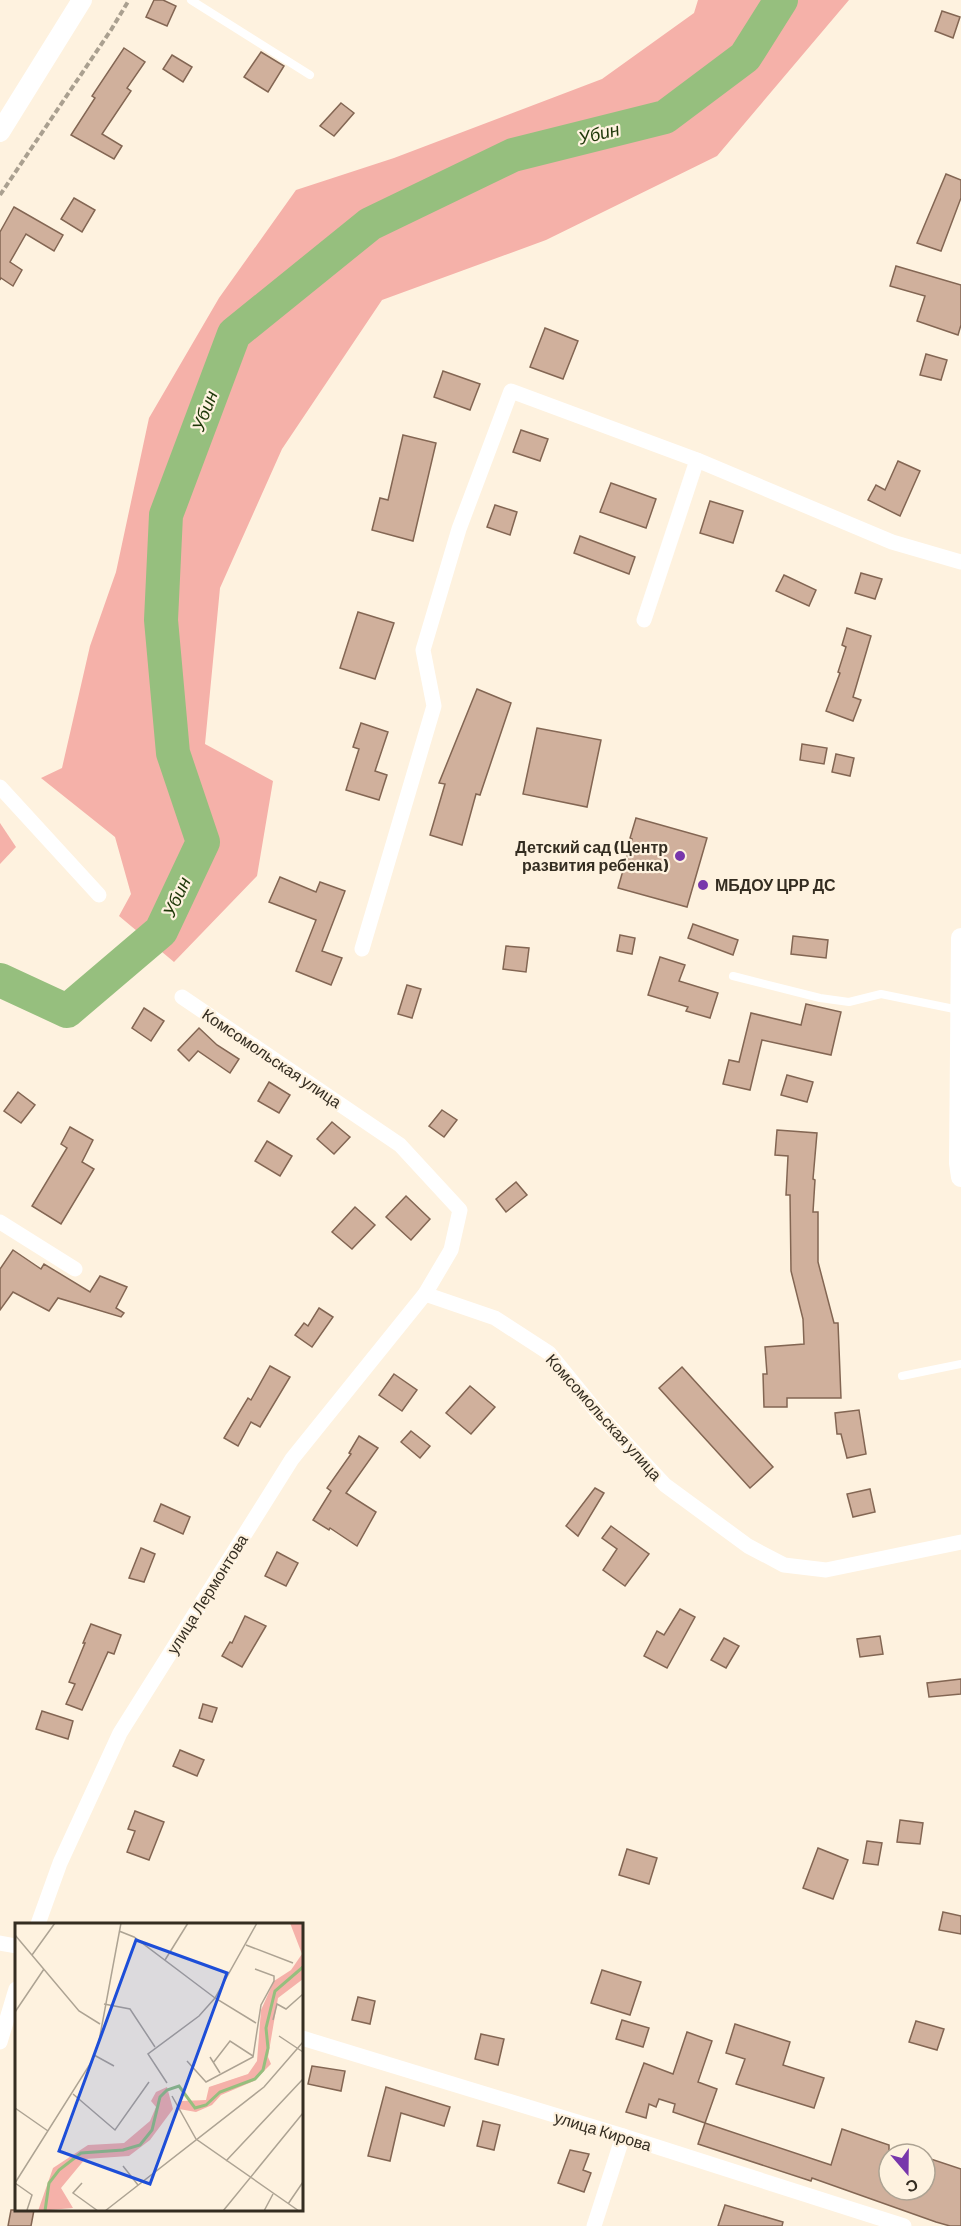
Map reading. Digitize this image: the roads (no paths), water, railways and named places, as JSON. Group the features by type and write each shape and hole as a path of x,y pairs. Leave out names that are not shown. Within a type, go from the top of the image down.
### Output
{"street":[{"path":"0,132 82,0"},
{"path":"362,950 434,706 423,650 459,529 511,391 697,460 892,542 961,562"},
{"path":"644,620 697,460"},
{"path":"0,787 99,895"},
{"path":"961,938 959,1010 959,1163 961,1177"},
{"name":"Комсомольская улица","path":"182,997 400,1145 460,1210 451,1250 425,1294 495,1317 549,1353 597,1412 665,1485 741,1542 784,1565 826,1570 961,1542"},
{"path":"0,1222 75,1269"},
{"name":"улица Лермонтова","path":"38,1923 60,1863 120,1733 292,1459 425,1294"},
{"path":"0,1943 15,1946"},
{"path":"0,2042 15,1992"},
{"name":"улица Кирова","path":"303,2038 623,2136 904,2226"},
{"path":"594,2226 623,2136"}],"lane":[{"path":"191,0 310,75"},
{"path":"733,975 820,998 849,1002 881,994 959,1010"},
{"path":"902,1376 961,1364"}],"waterway":[{"name":"Убин","path":"0,980 67,1011 161,931 203,842 173,753 161,620 166,515 234,334 370,224 513,155 665,117 745,57 781,0"}],"place":[{"name":"Детский сад (Центр развития ребенка)","path":"680,856"},
{"name":"МБДОУ ЦРР ДС","path":"703,885"}]}
